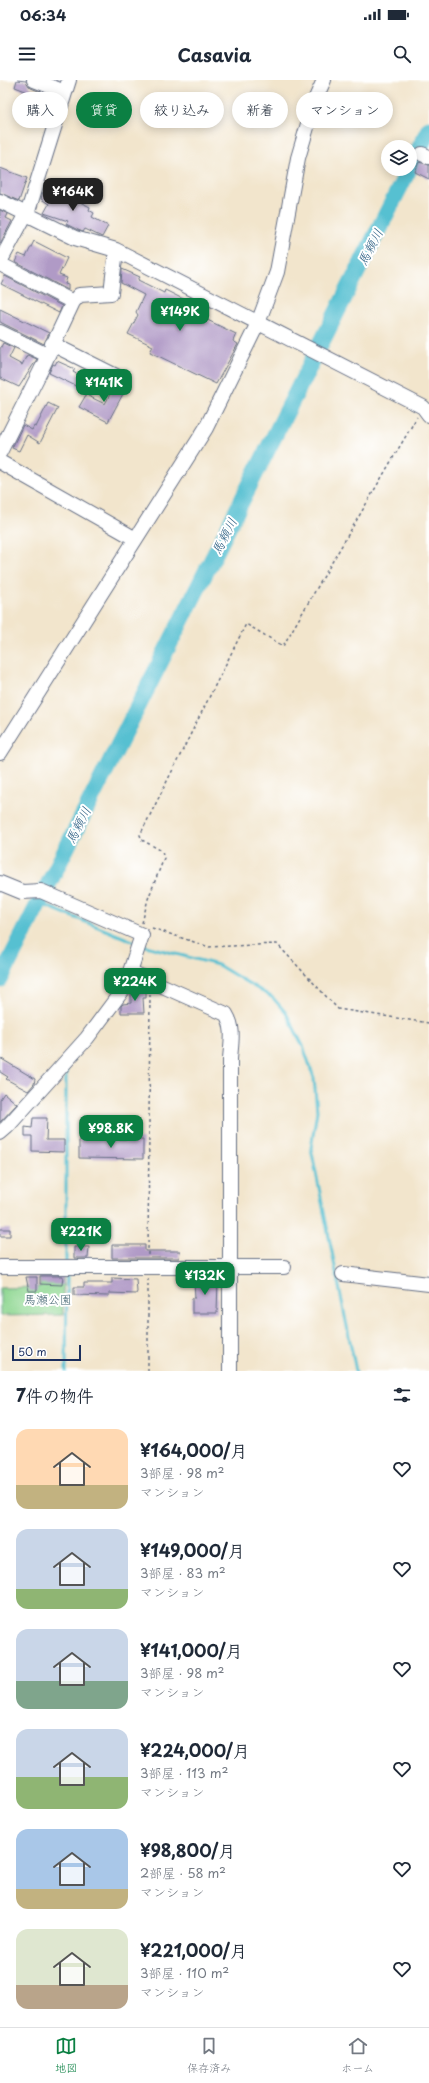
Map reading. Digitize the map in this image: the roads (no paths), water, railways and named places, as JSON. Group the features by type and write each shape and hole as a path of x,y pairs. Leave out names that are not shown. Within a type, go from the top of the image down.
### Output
{"street":[{"path":"34,80 67,86 26,214 0,263 73,302"},
{"path":"0,753 74,637 134,538 206,428 258,323 277,272 298,158 315,100 324,80"},
{"path":"0,201 75,238 116,250 315,352 427,406"},
{"path":"0,452 73,302 79,295 111,293 116,250"},
{"path":"0,332 116,376"},
{"path":"0,462 134,538"},
{"path":"0,883 22,892 41,891 143,936 125,987 87,1038 12,1122 0,1133"},
{"path":"131,972 226,1014 230,1020 232,1029 230,1059 230,1371"},
{"path":"0,1267 284,1267"},
{"path":"343,1274 429,1284"}],"waterway":[{"name":"馬頼川","path":"417,153 429,129"},
{"name":"馬頼川","path":"0,980 405,176"},
{"path":"39,903 135,942"},
{"path":"142,945 218,965 273,998 286,1013 303,1046 314,1078 317,1111 311,1148 356,1371"},
{"path":"66,1069 66,1264"},
{"path":"66,1371 67,1271"}],"park label":[{"name":"馬瀬公園","path":"48,1300"}]}
